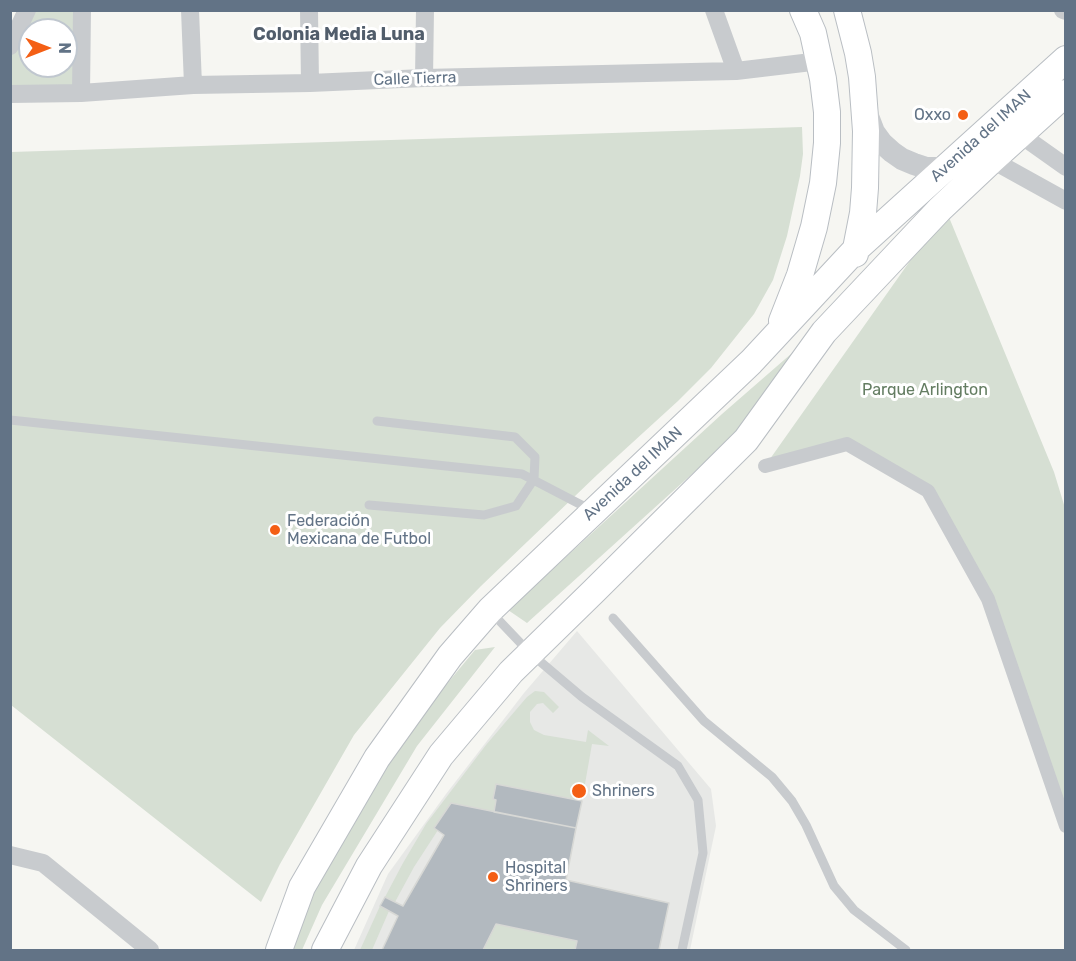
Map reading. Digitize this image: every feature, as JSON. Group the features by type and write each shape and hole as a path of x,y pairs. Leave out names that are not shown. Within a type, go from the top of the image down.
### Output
{"main road":[{"path":"774,338 800,275 819,207 825,166 826,96 813,33 803,10"},
{"path":"824,332 843,295 857,248 865,188 865,109 858,53 847,10"},
{"name":"Avenida del IMAN","path":"279,951 302,887 377,758 450,656 489,610 708,403 774,338 857,248 1065,59"},
{"name":"Avenida del IMAN","path":"325,951 369,866 441,755 511,672 746,440 824,332 940,209 1065,93"}],"street":[{"path":"10,46 27,10"},
{"path":"81,93 82,10"},
{"path":"190,10 193,85"},
{"path":"309,10 310,83"},
{"path":"424,78 425,10"},
{"path":"714,10 736,71"},
{"name":"Calle Tierra","path":"10,94 81,93 193,85 736,71 820,60"},
{"path":"865,109 874,132 891,152 926,168 945,168"},
{"path":"1000,119 1065,167"},
{"path":"969,147 1065,201"},
{"path":"765,466 847,444 928,491 988,599 1065,826"},
{"path":"10,855 42,863 150,951"}],"lane":[{"path":"10,420 522,474 594,511"},
{"path":"369,505 484,515 516,506 534,479 536,457 515,437 377,421"},
{"path":"489,610 531,652 582,697 678,766 698,800 703,853 682,951"},
{"path":"614,618 704,721 772,777 792,801 806,825 834,886 854,910 906,951"}],"shaded area":[{"name":"Shriners","path":"577,631 711,789 716,826 690,950 354,950 388,874 524,693"}],"green space":[{"path":"27,11 82,11 81,93 11,94 11,46 18,31 18,78 78,78 78,18 24,18"},
{"name":"Federación Mexicana de Futbol","path":"802,127 803,154 800,176 787,236 773,280 754,314 711,368 678,401 598,474 440,628 354,735 280,864 261,902 11,705 11,152"},
{"name":"Parque Arlington","path":"946,210 1054,472 1065,508 1065,825 988,599 928,491 847,444 765,466"},
{"path":"807,340 744,427 527,623 508,610 722,414"},
{"path":"495,647 417,746 322,905 302,950 291,950 295,930 357,811 411,727 475,650"},
{"path":"535,691 544,692 559,707 553,713 543,703 537,704 530,712 530,722 534,730 544,735 586,742 588,730 609,746 592,744 582,801 497,784 494,812 451,803 434,827 438,830 395,902 385,897 426,824 486,745 527,697"},
{"path":"380,906 389,911 372,950 360,950"},
{"path":"496,924 577,941 575,950 483,950"}],"building":[{"path":"496,784 582,801 576,828 494,812 496,800 493,799"},
{"name":"Hospital Shriners","path":"451,803 576,828 566,880 669,903 659,950 575,950 577,941 496,924 483,950 382,950 398,916 380,906 385,897 403,906 444,835 434,828"}],"place":[{"name":"Oxxo","path":"963,115"},
{"name":"Federación Mexicana de Futbol","path":"275,530"},
{"name":"Shriners","path":"579,791"},
{"name":"Hospital Shriners","path":"493,877"}],"district":[{"name":"Colonia Media Luna","path":"339,35"}]}
